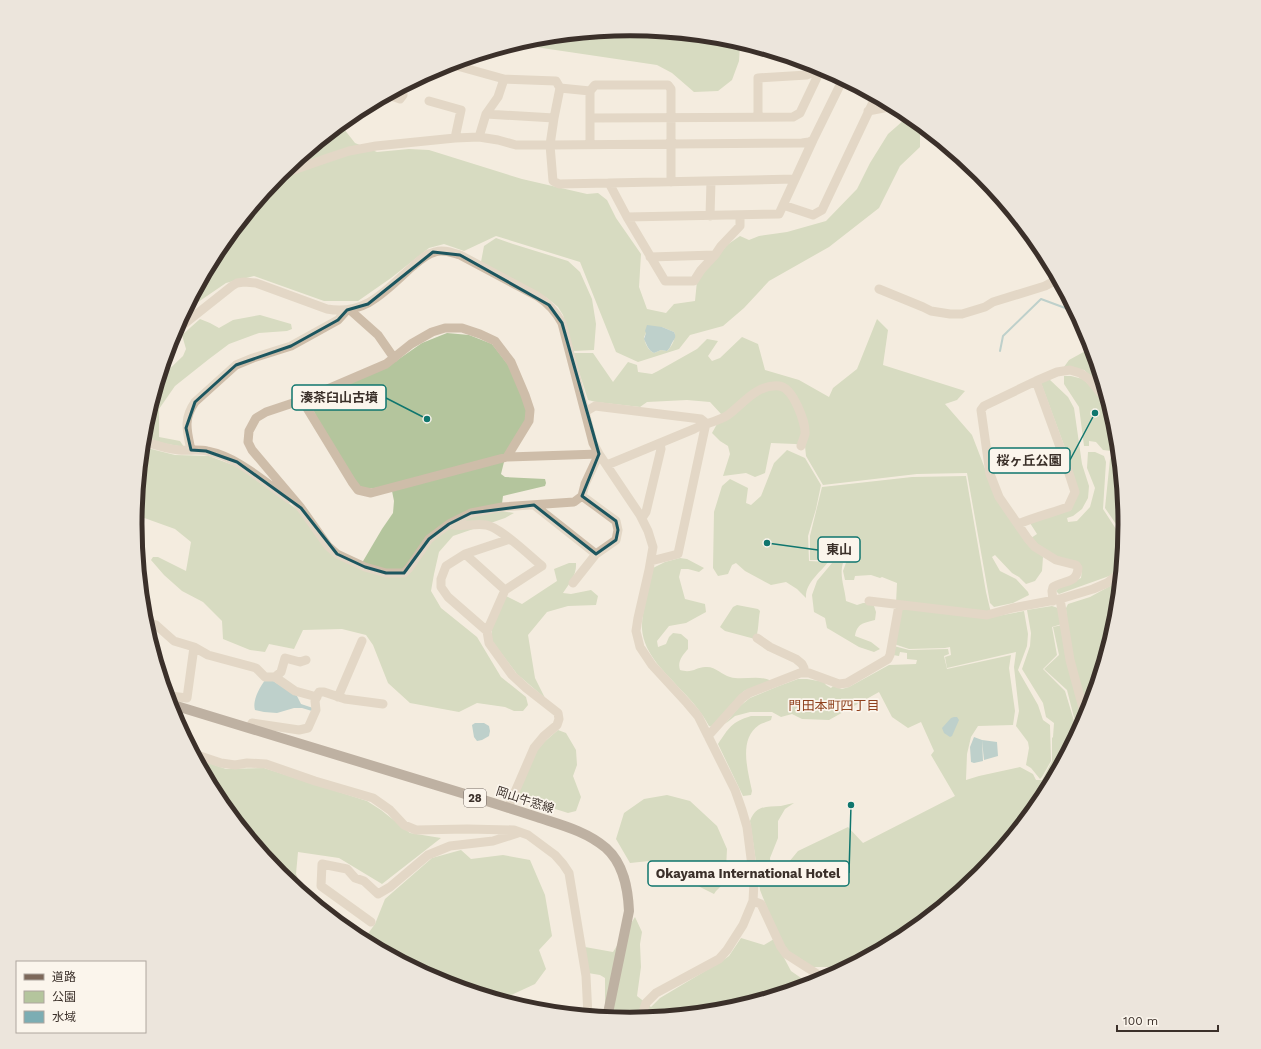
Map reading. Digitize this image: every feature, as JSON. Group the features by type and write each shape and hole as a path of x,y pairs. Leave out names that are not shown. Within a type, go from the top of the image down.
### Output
{"main road":[{"name":"岡山牛窓線","path":"177,706 508,808 577,830 594,839 607,849 618,864 625,878 628,894 629,911 608,1012"}],"street":[{"path":"460,67 504,79 556,81 560,88 550,145 553,181 559,184 795,179"},
{"path":"758,117 758,78 807,75 814,72"},
{"path":"590,118 793,117 800,113 818,74"},
{"path":"479,138 486,114 498,97 504,79"},
{"path":"628,217 779,214 841,83"},
{"path":"560,88 590,90 595,86 668,85 671,89 671,182"},
{"path":"590,90 590,144"},
{"path":"394,97 400,99 402,92"},
{"path":"783,205 813,215 822,210 874,100"},
{"path":"429,101 461,110 455,138"},
{"path":"868,111 886,108"},
{"path":"486,114 554,118"},
{"path":"296,169 349,151 376,146 455,138 498,140 516,145 802,143 813,140"},
{"path":"710,216 711,181"},
{"path":"609,183 665,281 694,280 700,270 740,226 740,215"},
{"path":"186,322 226,289 237,283 244,282 256,283 328,309 339,311 363,306 373,300 433,252 446,251 460,256 537,296 554,310 562,323 593,443 642,518 653,547 638,618 636,631 638,641 644,654 652,665 698,716 735,790 747,827 754,882 753,900 743,925 727,950 719,959 656,993 646,1003 643,1013"},
{"path":"650,257 715,255"},
{"path":"879,289 931,311 962,314 985,307 993,302 1045,286 1054,281"},
{"path":"348,310 378,335 394,358"},
{"path":"191,450 186,428 189,414 195,402 236,365 291,346 338,320 348,310"},
{"path":"507,457 529,421 530,410 511,362 495,341 462,328 445,328 432,332 411,344 386,364 302,400 266,412 256,418 249,431 248,442 252,450 301,508 328,546 337,554 365,567 386,573 404,572 409,568 429,539 449,524 471,514 502,507 574,502 582,496 585,484 599,454"},
{"path":"1083,708 1070,660 1057,600 1052,591 1054,587 1073,580 1076,577 1078,568 1072,564 1056,560 1035,547 998,497 990,474 981,410 984,406 1036,381 1064,370 1080,373 1089,379 1100,393"},
{"path":"1018,524 1068,507 1075,492 1036,381"},
{"path":"607,465 727,416 758,390 767,387 784,387 796,402 804,424 805,434 801,446"},
{"path":"302,400 352,482 358,490 371,494 507,457 599,454"},
{"path":"585,412 594,406 701,418 706,424"},
{"path":"651,561 678,554 706,424"},
{"path":"149,443 178,450 206,451 237,462 301,508"},
{"path":"642,518 646,512 661,449 660,443"},
{"path":"573,583 596,554 616,540 618,530 616,522 582,496"},
{"path":"534,505 596,554"},
{"path":"449,524 455,526 486,525 493,527 542,566 505,590 487,631"},
{"path":"508,808 534,748 544,736 557,725 559,719 558,713 512,675 490,643 487,631 448,597 441,587 441,579 446,566 465,554 510,539"},
{"path":"465,554 505,590"},
{"path":"870,601 987,614 1057,600 1093,589 1107,583 1116,576"},
{"path":"708,736 748,693 800,673 809,674 839,684 847,683 888,659 899,605"},
{"path":"152,624 156,625 174,641 194,647 208,656 256,668 265,677 275,677 295,691 317,697"},
{"path":"757,638 770,647 796,659 802,664 804,673"},
{"path":"338,697 362,640"},
{"path":"173,696 187,698 194,647"},
{"path":"275,677 281,672 285,658 300,662 306,660"},
{"path":"250,728 252,723 299,730 308,728 316,710 315,701 320,692 345,699 383,704"},
{"path":"200,756 235,765 247,763 266,764 315,781 373,798 390,810 404,825 416,830 514,830 528,835 555,855 569,873 586,976 588,1011"},
{"path":"371,922 321,886 322,864 346,870 355,878 364,881 378,894 390,887 428,855 450,846 493,841 521,833"},
{"path":"753,900 761,904 781,947 786,954 819,975"}],"highlighted area":[{"path":"433,252 460,255 549,305 562,323 599,454 582,496 616,521 618,530 616,540 596,554 534,505 471,513 449,524 429,539 404,573 386,573 365,567 337,554 301,508 237,462 206,451 191,450 186,428 195,402 236,365 291,346 338,320 347,310 368,304"}],"green space":[{"path":"630,36 694,40 740,49 739,61 732,80 718,91 694,92 672,73 657,65 530,46 567,40"},
{"path":"905,120 920,131 920,147 900,166 879,208 829,247 769,281 744,308 723,326 690,335 679,349 638,362 616,352 580,262 496,236 464,251 444,244 429,248 391,278 358,301 324,301 254,276 226,283 194,305 224,253 263,202 308,157 344,129 355,143 377,152 409,149 429,150 522,179 587,194 598,193 607,200 616,218 641,254 639,287 647,309 666,313 674,304 695,301 697,281 727,245 740,236 749,240 759,236 787,232 826,221 857,189 870,163 888,134","holes":["662,327 674,332 673,342 667,351 661,350 654,353 648,348 644,337 646,333"]},
{"path":"496,238 568,261 580,272 592,299 596,324 594,350 573,351 563,315 558,307 547,298 481,262 484,246"},
{"path":"260,315 291,324 292,329 287,331 259,333 229,344 209,359 175,386 159,409 159,437 180,441 184,447 150,441 151,429 167,372 183,356 186,349 182,335 200,319 219,328 233,320"},
{"path":"877,319 888,330 883,365 965,391 957,400 945,404 972,435 989,479 1043,557 1042,571 1035,581 1026,584 1012,573 995,555 992,557 1000,571 1016,579 1029,595 1013,603 994,607 990,603 967,473 917,474 823,485 806,456 805,446 771,443 765,473 755,477 746,473 723,476 730,454 728,446 712,433 722,415 710,402 687,400 647,402 640,407 588,400 573,353 593,353 613,382 628,362 637,365 638,372 652,374 697,349 707,339 718,341 708,356 712,361 720,358 742,337 758,344 765,370 799,380 829,397 833,388 857,369"},
{"path":"447,333 469,335 492,344 509,366 527,409 526,420 507,450 501,474 505,477 545,479 545,486 503,496 501,511 514,513 505,518 453,536 439,552 431,591 441,608 477,637 501,677 526,697 528,705 523,711 514,711 505,707 477,703 459,712 410,703 388,683 373,645 366,635 342,629 303,630 294,649 269,644 265,652 250,650 223,639 222,621 203,602 182,591 164,575 151,560 153,557 158,557 186,571 191,542 175,529 142,517 143,493 148,448 175,455 209,456 238,467 298,510 323,545 359,568 393,513 394,501 391,486 366,489 358,485 319,422 309,401 396,361 422,343"},
{"path":"1087,350 1097,382 1084,370 1064,367 1069,360"},
{"path":"1064,376 1071,376 1083,379 1094,390 1104,404 1110,429 1113,447 1111,451 1103,450 1096,442 1089,441 1089,446 1084,446 1079,407 1064,384"},
{"path":"1049,379 1068,397 1074,408 1082,464 1089,486 1088,498 1082,509 1073,516 1067,518 1068,522 1077,521 1090,507 1095,488 1087,468 1088,452 1095,452 1104,456 1106,462 1103,509 1119,531 1117,571 1112,575 1059,594 1056,591 1058,589 1081,578 1082,570 1053,555 1038,545 1031,538 1037,534 1030,523 1071,510 1078,492 1065,448 1041,383"},
{"path":"787,450 805,458 821,485 808,536 809,561 828,562 810,583 806,593 806,598 797,589 786,582 771,585 745,571 736,563 732,565 728,574 718,576 713,568 714,512 722,486 730,479 748,488 746,503 751,505 761,496 774,463"},
{"path":"1114,452 1118,493 1119,527 1105,508 1110,459"},
{"path":"966,476 986,592 992,617 1024,611 1028,634 1027,646 1018,670 1038,705 1043,720 1050,725 1051,761 1040,779 1031,768 1026,765 1029,748 1028,742 1016,726 1019,711 1014,667 1016,652 947,668 945,657 951,655 950,647 909,649 894,644 897,583 882,577 880,578 871,575 855,576 854,580 845,580 843,571 847,560 810,560 810,536 822,487 912,477"},
{"path":"680,558 687,559 704,568 699,572 681,569 679,577 685,599 705,604 706,612 686,623 669,626 657,641 658,647 666,644 669,637 673,633 681,634 688,640 688,649 680,661 680,670 692,671 704,667 710,667 730,677 761,678 771,681 744,691 713,727 709,726 694,704 663,671 651,655 642,629 643,615 653,568 665,562"},
{"path":"569,563 576,563 576,567 572,579 563,593 571,594 591,590 598,596 596,605 568,606 547,612 528,635 535,678 545,698 517,674 492,641 492,628 506,596 522,604 557,581 554,569"},
{"path":"832,563 843,563 842,577 846,601 857,605 863,603 873,603 876,612 875,620 859,626 855,636 871,642 880,649 874,652 859,647 827,628 825,618 814,612 812,595 817,581"},
{"path":"1115,583 1110,620 1102,651 1093,682 1076,725 1067,690 1044,669 1059,655 1053,627 1067,624 1066,608 1068,604 1090,597"},
{"path":"737,605 758,609 760,611 755,639 725,631 720,627 733,607"},
{"path":"1052,606 1058,608 1062,624 1052,627 1057,655 1043,669 1065,691 1076,726 1054,769 1037,796 998,847 953,892 902,931 875,948 835,968 812,967 787,951 775,928 760,890 750,821 758,809 794,803 785,809 778,821 778,838 770,858 771,869 779,874 798,851 848,827 863,843 955,796 931,755 934,751 921,722 908,728 892,717 879,692 829,720 802,719 792,714 781,717 772,712 750,712 735,716 725,724 740,706 750,698 798,679 824,682 831,688 833,686 842,689 849,687 889,665 916,664 917,660 907,659 907,653 900,652 899,656 893,655 894,646 909,650 948,649 949,654 944,656 947,669 1011,655 1009,668 1015,711 1013,725 978,726 971,737 967,754 966,780 1020,767 1033,774 1036,780 1042,780 1052,761 1052,738 1054,723 1046,717 1043,703 1022,669 1030,646 1031,633 1027,610"},
{"path":"751,716 772,716 771,720 759,725 748,738 746,756 752,791 751,795 743,796 718,744 731,726 744,718"},
{"path":"558,730 566,733 576,750 577,765 573,776 581,797 576,811 568,813 546,806 518,794 535,753 543,743"},
{"path":"203,761 226,769 264,768 367,801 410,833 441,838 382,884 339,858 298,852 296,874 301,886 263,847 243,822 224,796"},
{"path":"667,795 690,801 717,826 727,849 726,869 722,885 714,894 694,884 680,870 649,861 630,863 616,839 624,813 644,799"},
{"path":"461,850 471,859 503,855 530,860 545,895 552,936 539,950 546,969 535,984 507,997 504,996 473,987 414,963 366,935 375,924 385,899 432,858"},
{"path":"635,917 642,932 640,944 641,967 637,996 651,1007 660,998 729,956 741,938 764,945 774,939 791,971 805,981 788,987 726,1004 662,1012 612,1012 605,1003 605,978 600,975 588,973 585,947 613,952"}],"water":[{"path":"647,325 662,327 674,332 675,338 667,351 661,350 654,353 649,349 644,339"},
{"path":"266,679 270,679 297,696 301,704 313,708 312,711 302,708 294,708 277,713 255,710 254,706 256,698"},
{"path":"957,717 959,720 952,736 950,737 944,733 942,728 951,718"},
{"path":"475,723 484,723 489,726 489,736 477,741 474,737 472,725"},
{"path":"974,737 982,740 983,761 974,763 971,762 970,747"},
{"path":"982,740 997,742 998,756 984,760"}],"waterway":[{"path":"1000,351 1003,336 1041,299 1070,310"}],"place":[{"name":"桜ヶ丘公園","path":"1095,413"},
{"name":"湊茶臼山古墳","path":"427,419"},
{"name":"東山","path":"767,543"},
{"name":"Okayama International Hotel","path":"851,805"}],"district":[{"name":"門田本町四丁目","path":"834,705"}]}
